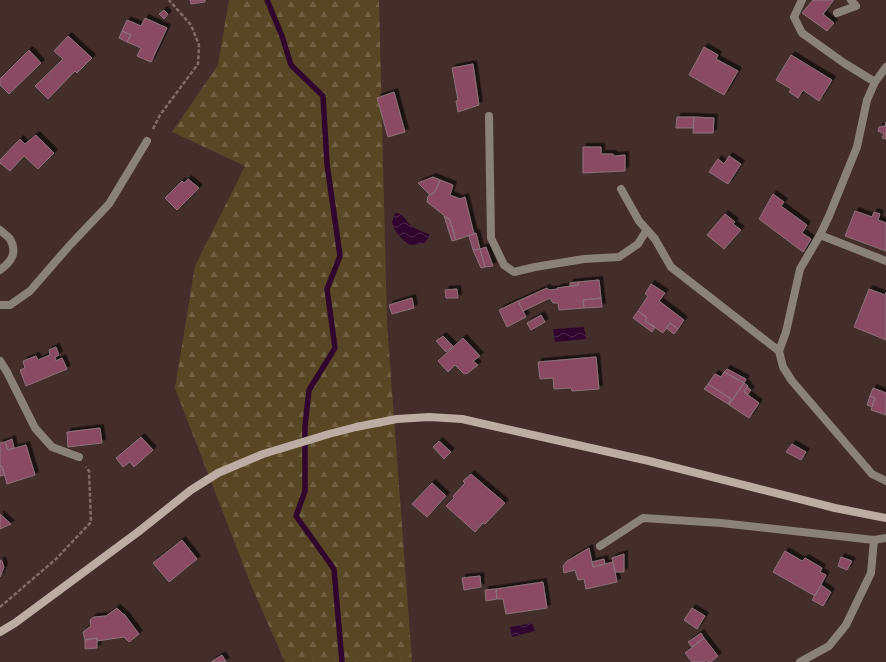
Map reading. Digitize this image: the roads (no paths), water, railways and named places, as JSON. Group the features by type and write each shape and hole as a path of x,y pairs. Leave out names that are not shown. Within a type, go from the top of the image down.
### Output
{"main road":[{"path":"0,632 15,623 138,532 191,490 218,473 283,448 329,434 397,419 429,417 477,423 649,461 835,508 886,518"}],"street":[{"path":"802,0 794,17 802,33 844,63 875,82"},
{"path":"837,12 856,6 851,0"},
{"path":"886,67 875,82 867,100 857,148 820,235 800,269 786,332 779,351 783,367 792,381 872,474 886,481"},
{"path":"489,116 491,238 504,265 514,272 584,259 619,257 638,244 646,231"},
{"path":"0,305 10,305 30,291 70,245 109,204 147,141"},
{"path":"621,189 639,221 646,231 655,239 671,267 779,351"},
{"path":"0,230 10,239 14,253 10,263 0,270"},
{"path":"820,235 886,261"},
{"path":"0,361 8,372 35,428 52,447 79,457"},
{"path":"600,546 643,518 721,523 874,540 886,538"},
{"path":"800,662 829,646 846,625 871,573 874,540"}],"water":[{"path":"395,213 401,214 413,227 429,234 427,240 420,244 413,245 410,245 404,241 393,226 392,222"},
{"path":"584,327 586,339 555,342 553,329"},
{"path":"532,623 535,631 512,637 510,627"}],"waterway":[{"path":"267,0 282,36 291,65 323,96 327,164 340,256 327,289 335,348 309,390 305,426 305,491 296,516 334,569 342,662"}]}
